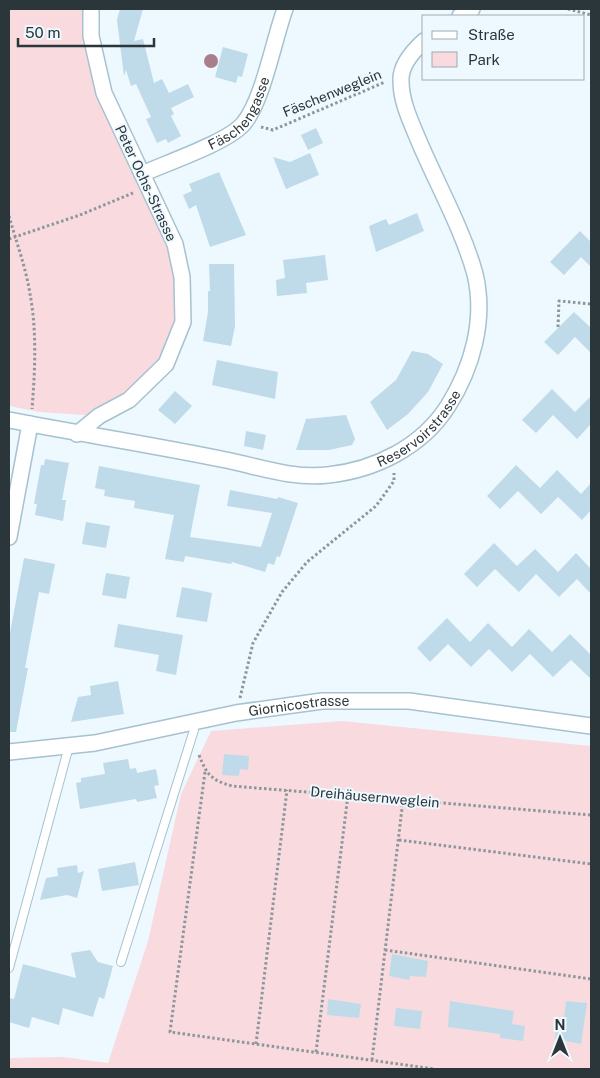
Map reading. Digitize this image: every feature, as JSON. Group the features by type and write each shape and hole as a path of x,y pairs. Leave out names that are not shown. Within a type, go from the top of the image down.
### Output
{"street":[{"name":"Peter Ochs-Strasse","path":"77,434 99,416 129,400 166,364 183,322 182,277 175,244 104,93 91,36 91,9"},
{"name":"Fäschengasse","path":"142,174 224,138 244,124 258,99 285,9"},
{"path":"400,79 410,53 422,43"},
{"name":"Reservoirstrasse","path":"9,420 226,460 282,474 327,475 370,467 408,447 440,419 458,390 474,351 478,317 475,275 456,224 406,110 400,79"},
{"path":"9,537 30,424"},
{"name":"Giornicostrasse","path":"9,752 95,743 193,726 236,713 322,701 409,701 591,726"}],"lane":[{"path":"122,962 193,726"},
{"path":"9,968 69,746"}],"path":[{"path":"568,9 591,15"},
{"name":"Fäschenweglein","path":"244,124 273,130 381,83 400,79"},
{"path":"9,239 80,215 125,196"},
{"path":"9,216 30,292 34,329 36,369 30,424"},
{"path":"558,327 559,301 591,304"},
{"path":"236,713 254,643 282,592 307,562 376,506 394,481 395,455"},
{"path":"193,726 206,772 170,1032 434,1069"},
{"name":"Dreihäusernweglein","path":"206,772 217,782 232,786 591,815"},
{"path":"256,1044 287,790"},
{"path":"316,1052 348,795"},
{"path":"372,1060 403,800"},
{"path":"399,840 591,864"},
{"path":"385,950 591,979"}],"green space":[{"path":"9,9 91,9 104,93 175,244 183,322 166,364 99,416 39,412 9,406"},
{"path":"342,721 591,746 591,1069 9,1069 9,1058 63,1057 108,1063 148,941 181,794 211,731"}],"building":[{"path":"120,9 143,9 134,41 143,39 154,83 162,79 169,93 188,84 194,97 171,108 174,114 171,116 181,136 168,143 166,139 157,143 146,119 151,117 136,84 131,86 126,70 124,76 117,20"},
{"path":"223,47 248,54 242,77 238,76 236,83 215,77"},
{"path":"316,128 323,143 308,150 301,135"},
{"path":"310,153 319,175 286,189 273,157 290,162"},
{"path":"219,172 246,235 210,247 196,205 189,209 183,195 192,191 189,184"},
{"path":"417,213 424,231 376,252 369,226 386,219 389,225"},
{"path":"580,231 591,242 591,267 581,257 564,275 550,262"},
{"path":"325,255 328,280 306,283 307,293 277,296 276,280 285,278 283,260"},
{"path":"209,264 234,264 235,326 231,346 203,341 208,312 208,291 210,291"},
{"path":"574,312 591,328 591,353 575,337 558,355 544,342"},
{"path":"412,351 428,354 443,364 428,392 408,414 387,430 370,402 396,380"},
{"path":"217,360 278,372 275,399 212,385"},
{"path":"552,389 575,412 591,396 591,424 577,439 553,415 536,433 522,420"},
{"path":"175,391 192,406 175,424 158,410"},
{"path":"346,415 355,439 352,445 329,450 296,450 306,419"},
{"path":"246,431 266,435 263,450 244,446"},
{"path":"45,459 69,463 62,500 66,500 63,521 35,515 37,504 34,504 41,465 44,465"},
{"path":"516,465 540,488 557,470 581,494 591,483 591,510 582,520 558,497 541,514 518,491 500,509 487,496"},
{"path":"99,466 200,485 190,537 261,547 272,513 227,506 230,490 277,499 278,497 298,503 280,557 277,556 274,565 268,563 265,572 232,562 231,564 185,556 184,562 165,559 174,515 134,508 135,501 104,496 105,490 95,488"},
{"path":"86,522 110,526 106,548 82,544"},
{"path":"494,543 517,566 535,549 558,572 576,553 591,569 591,594 577,579 559,597 536,574 519,592 495,569 477,587 464,574"},
{"path":"24,558 55,564 49,594 39,592 16,732 9,732 9,638"},
{"path":"106,573 130,577 126,599 102,595"},
{"path":"182,587 212,593 207,622 176,617"},
{"path":"447,618 470,642 488,623 512,647 529,629 552,652 570,634 591,655 591,679 571,660 553,677 530,654 512,672 489,649 471,667 448,644 430,662 417,648"},
{"path":"118,624 183,635 176,675 156,671 159,655 114,647"},
{"path":"118,681 124,714 71,722 78,697 91,695 90,686"},
{"path":"224,754 249,756 248,770 240,769 239,776 222,775"},
{"path":"128,759 130,769 136,768 137,773 156,769 159,785 154,786 157,798 137,802 136,799 80,809 76,783 81,782 81,778 105,774 103,763"},
{"path":"135,862 139,885 102,891 98,869"},
{"path":"77,865 78,873 84,871 77,898 67,895 40,900 46,878 58,876 57,868"},
{"path":"90,950 98,962 113,966 104,999 99,997 93,1017 63,1008 59,1025 32,1017 29,1028 9,1022 9,998 14,999 23,964 76,978 71,953"},
{"path":"392,954 428,961 426,977 410,976 409,980 389,976"},
{"path":"328,999 361,1004 359,1018 327,1015"},
{"path":"450,1001 514,1011 512,1024 525,1026 523,1041 500,1038 500,1034 448,1027"},
{"path":"566,1001 587,1003 581,1044 555,1039 558,1018 564,1018"},
{"path":"396,1008 422,1011 420,1029 394,1026"}]}
